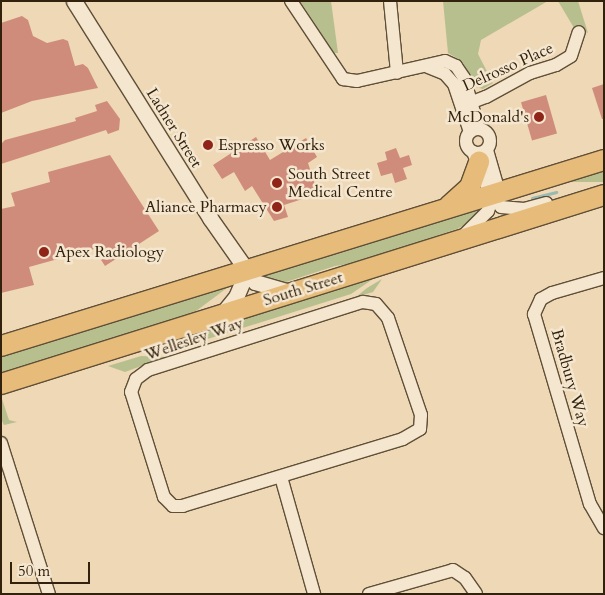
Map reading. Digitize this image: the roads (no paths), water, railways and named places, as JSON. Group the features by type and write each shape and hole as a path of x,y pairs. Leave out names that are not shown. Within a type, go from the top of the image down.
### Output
{"highway":[{"path":"443,211 470,187 480,155"},
{"name":"South Street","path":"1,346 604,160"},
{"name":"South Street","path":"1,384 604,195"}],"street":[{"name":"Ladner Street","path":"74,1 210,218 254,282 292,293"},
{"path":"290,1 343,79 357,81 428,67 450,77 467,104 474,130 466,144 480,155 487,187 502,207 517,209 586,191 604,191"},
{"path":"390,1 397,73"},
{"name":"Delrosso Place","path":"467,104 571,56 579,32"},
{"path":"474,130 490,138 480,155"},
{"path":"433,249 462,236 479,222 494,195"},
{"path":"222,314 236,297 247,271"},
{"name":"Bradbury Way","path":"604,278 541,299 534,314 590,504 604,528"},
{"name":"Wellesley Way","path":"363,302 376,304 388,318 421,415 420,429 404,439 281,477 183,506 173,506 164,497 130,392 136,379 148,370 363,302"},
{"path":"1,443 49,594"},
{"path":"281,477 314,594"},
{"path":"369,594 452,570 465,578 476,594"}],"waterway":[{"path":"532,198 556,192"}],"place":[{"name":"McDonald's","path":"539,117"},
{"name":"Espresso Works","path":"208,145"},
{"name":"South Street Medical Centre","path":"277,183"},
{"name":"Aliance Pharmacy","path":"277,207"},
{"name":"Apex Radiology","path":"44,252"}]}
